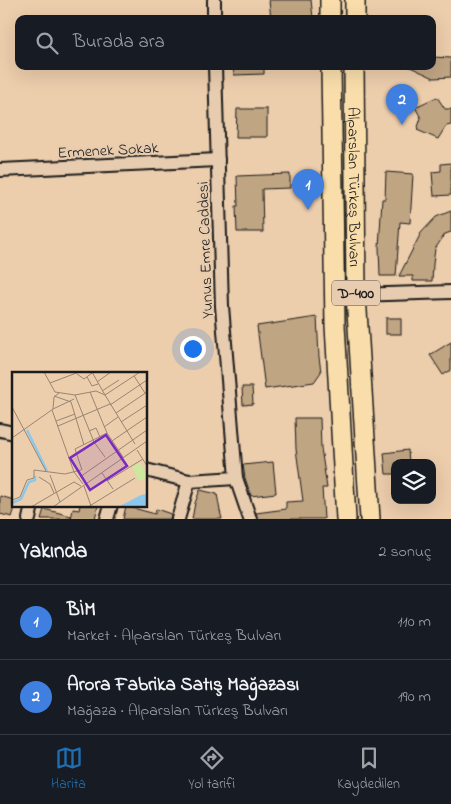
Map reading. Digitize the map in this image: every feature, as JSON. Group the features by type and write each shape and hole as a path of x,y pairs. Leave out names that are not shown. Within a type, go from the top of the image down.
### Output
{"highway":[{"path":"330,0 330,15"},
{"path":"354,15 355,0"},
{"name":"Alparslan Türkeş Bulvarı","path":"331,70 335,325 346,519"},
{"name":"Alparslan Türkeş Bulvarı","path":"354,70 356,295 370,519"}],"street":[{"path":"214,0 214,15"},
{"name":"Yunus Emre Caddesi","path":"215,70 222,306 236,478 250,519"},
{"name":"Ermenek Sokak","path":"0,170 218,160"},
{"path":"356,295 451,292"},
{"path":"148,471 189,482 236,478"},
{"path":"178,519 189,482"}],"building":[{"path":"269,0 311,0 313,15 271,15"},
{"path":"436,57 451,58 451,77 434,78 417,70 436,70"},
{"path":"233,70 264,70 264,74 234,75"},
{"path":"437,97 445,109 451,109 451,125 446,126 438,139 417,130 421,118 415,107"},
{"path":"237,109 267,109 267,137 236,137"},
{"path":"451,163 451,195 434,196 432,172 441,171 441,164"},
{"path":"386,172 413,174 410,223 400,222 396,276 380,276 379,247 382,199 385,199"},
{"path":"290,174 290,188 262,189 263,232 237,232 237,176"},
{"path":"451,211 451,232 445,234 435,249 432,281 413,281 413,276 399,276 421,233 436,217"},
{"path":"317,317 321,372 314,382 265,389 257,326"},
{"path":"386,318 401,318 401,334 386,334"},
{"path":"451,342 451,370 443,375 430,355"},
{"path":"242,387 252,387 253,404 243,405"},
{"path":"295,418 320,418 321,448 327,488 322,488 324,519 258,519 256,513 286,509 286,502 303,501 296,449"},
{"path":"408,450 409,459 391,459 391,474 386,474 384,453"},
{"path":"273,462 276,493 251,496 243,465"},
{"path":"200,490 217,494 222,519 192,519"},
{"path":"0,496 12,499 12,507 15,507 12,517 0,514"},
{"path":"80,507 98,507 95,519 71,519 73,509 79,510"},
{"path":"126,507 155,514 156,509 171,514 170,519 123,519"},
{"path":"44,509 71,516 71,519 41,519"}],"place":[{"name":"Arora Fabrika Satış Mağazası","path":"402,125"},
{"name":"BİM","path":"308,210"}]}
